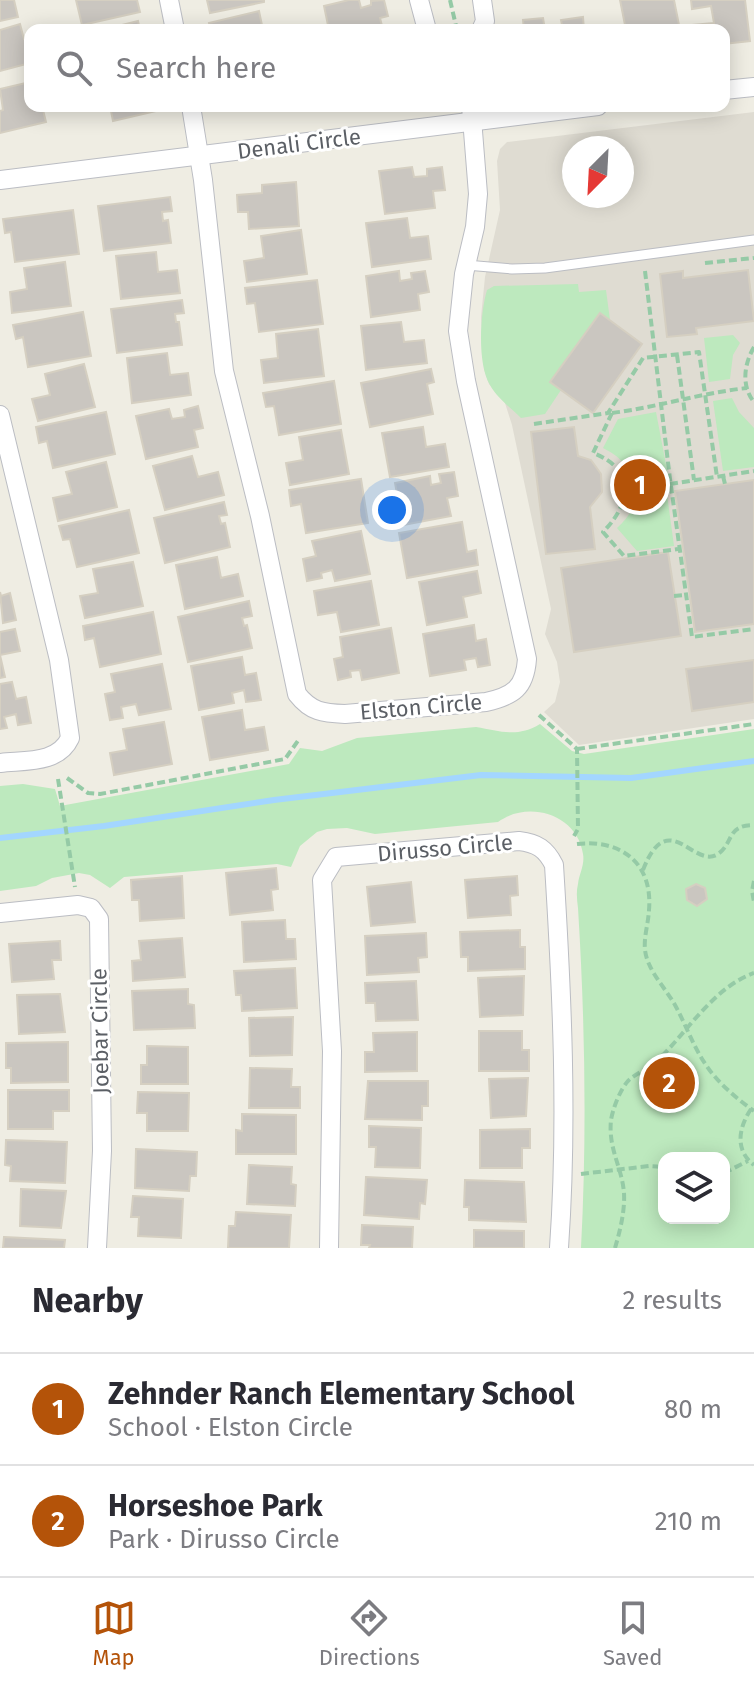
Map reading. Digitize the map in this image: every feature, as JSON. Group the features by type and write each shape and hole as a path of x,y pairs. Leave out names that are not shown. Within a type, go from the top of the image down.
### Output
{"street":[{"path":"169,0 174,24"},
{"path":"419,0 425,24"},
{"path":"482,0 484,24"},
{"path":"730,89 754,87"},
{"path":"192,112 199,156"},
{"name":"Denali Circle","path":"0,180 199,156 472,114 504,112"},
{"name":"Elston Circle","path":"199,156 224,371 260,516 297,694 307,707 322,713 345,714 486,702 505,698 519,687 526,673 527,659 466,381 458,331 478,194 472,114"},
{"path":"0,415 59,660 70,738 65,749 54,756 0,763"},
{"name":"Dirusso Circle","path":"329,1248 332,1051 322,880 336,857 519,841 534,843 547,852 554,865 563,1039 564,1175 559,1248"},
{"name":"Joebar Circle","path":"0,913 78,905 91,908 99,919 102,1151 97,1248"}],"lane":[{"path":"466,265 545,268 754,240"}],"path":[{"path":"450,0 456,24"},
{"path":"645,271 692,637 754,629"},
{"path":"754,347 748,357 745,377 750,398 754,402"},
{"path":"679,549 624,556 603,532 619,513 625,499 625,488 617,468 607,458 593,453 610,413 643,358 699,352 720,476 725,484"},
{"path":"677,355 694,480"},
{"path":"534,424 660,406 705,393 747,388"},
{"path":"625,488 754,471"},
{"path":"674,596 686,595"},
{"path":"539,715 577,749 579,814 574,836"},
{"path":"577,749 754,724"},
{"path":"67,778 88,793 100,794 285,759 300,738"},
{"path":"58,779 71,868"},
{"path":"643,871 650,853 659,844 671,841 682,843 700,855 710,857 720,854 735,830 754,825"},
{"path":"577,844 598,842 615,848 630,856 643,871 649,888 644,950 649,966 689,1029 706,1066 723,1086 752,1110 742,1122 739,1143 748,1161 754,1165"},
{"path":"754,881 754,902"},
{"path":"615,1248 624,1192 610,1140 612,1116 619,1097 629,1080 646,1071 689,1029 709,1003 729,986 754,973"},
{"path":"730,1170 748,1161"},
{"path":"581,1174 658,1167"}],"shaded area":[{"path":"754,112 754,719 579,745 544,712 555,702 560,682 557,662 545,634 551,609 512,425 505,403 489,384 484,369 481,317 485,277 500,210 497,161 500,149 507,142"}],"green space":[{"path":"578,284 579,292 606,290 610,320 599,314 550,382 561,390 545,414 521,418 496,394 483,365 481,338 487,290 494,286"},
{"path":"733,335 740,343 733,355 730,379 709,382 704,338"},
{"path":"732,398 739,412 754,428 754,467 723,471 713,401"},
{"path":"656,412 668,475 630,482 622,461 603,448 618,419"},
{"path":"666,487 674,546 637,551 617,528 631,512 636,491"},
{"path":"540,724 572,751 584,754 754,729 754,1248 581,1248 584,1078 577,893 583,854 579,840 561,820 536,812 523,812 498,822 375,834 347,828 327,829 317,832 300,846 291,867 277,864 124,877 110,888 90,875 79,873 52,878 36,886 0,891 0,786 23,784 55,789 60,806 289,764 300,748 322,751 357,738 476,727 524,731"}],"building":[{"path":"0,0 14,0 18,17 0,21"},
{"path":"76,0 137,0 140,12 82,24"},
{"path":"207,0 264,0 264,2 210,13"},
{"path":"359,0 361,8 371,5 371,1 384,0 388,16 380,18 382,24 328,24 324,6"},
{"path":"620,0 674,0 679,24 625,24"},
{"path":"691,0 745,0 750,41 730,43 730,24 704,24 714,23 711,6 692,9"},
{"path":"259,11 262,24 209,24"},
{"path":"583,17 584,24 562,24 561,20"},
{"path":"543,18 544,24 523,24 523,20"},
{"path":"20,24 24,39 24,65 0,71 0,30"},
{"path":"24,83 24,112 44,112 46,122 0,133 0,111 3,110 0,89"},
{"path":"111,112 152,112 113,121"},
{"path":"412,167 414,177 427,176 427,169 442,167 445,190 433,191 435,208 385,214 379,171"},
{"path":"296,182 299,226 249,229 248,212 238,212 237,195 262,193 262,185"},
{"path":"170,197 172,211 162,212 163,221 168,220 171,243 104,251 98,206"},
{"path":"73,210 79,254 15,262 11,232 5,233 3,219"},
{"path":"407,218 410,238 428,236 431,259 372,267 366,223"},
{"path":"301,230 307,274 247,282 244,261 264,258 261,236"},
{"path":"156,252 158,272 177,270 180,293 121,299 116,256"},
{"path":"65,262 71,306 12,313 10,292 27,289 24,268"},
{"path":"748,270 754,321 696,328 697,334 667,337 660,274 683,271 683,278"},
{"path":"399,271 400,281 412,279 411,273 425,271 429,292 418,294 420,310 371,317 366,276"},
{"path":"317,280 323,324 259,332 255,303 247,304 245,288"},
{"path":"182,300 184,313 175,314 182,345 117,353 111,309"},
{"path":"83,312 91,356 28,367 23,337 16,339 13,325"},
{"path":"600,313 642,344 593,413 550,382"},
{"path":"401,322 404,342 424,340 427,363 366,370 361,326"},
{"path":"318,329 324,376 264,383 261,360 278,358 276,334"},
{"path":"167,353 170,375 188,373 191,395 132,403 127,358"},
{"path":"84,364 95,407 38,421 32,399 50,395 45,374"},
{"path":"431,369 434,382 427,384 433,414 370,427 361,383"},
{"path":"334,381 341,424 279,435 274,406 266,407 263,393"},
{"path":"198,406 203,428 194,430 198,447 146,459 136,416 169,409 172,419 185,417 184,410"},
{"path":"106,412 115,454 53,468 47,441 39,443 36,427"},
{"path":"423,427 426,447 445,444 449,467 390,477 382,433"},
{"path":"574,427 578,456 591,460 601,474 602,492 590,507 595,549 546,554 531,432"},
{"path":"341,430 349,474 290,485 286,463 303,460 299,437"},
{"path":"192,456 198,477 218,472 224,495 165,510 153,466"},
{"path":"106,462 117,507 58,521 53,498 72,494 66,472"},
{"path":"454,472 458,496 447,498 451,516 403,525 395,483 430,476 431,485 441,483 439,474"},
{"path":"361,479 368,523 306,533 301,504 291,506 289,490"},
{"path":"754,480 754,624 695,632 675,491"},
{"path":"224,502 227,515 219,516 221,524 225,523 230,547 165,563 154,518"},
{"path":"129,510 139,553 77,567 70,539 63,540 59,526"},
{"path":"462,522 467,552 476,550 478,565 407,578 399,533"},
{"path":"361,531 370,574 335,581 332,570 321,573 322,578 307,581 303,559 316,556 312,541"},
{"path":"668,552 681,636 574,652 561,568"},
{"path":"217,557 221,578 238,574 243,596 185,609 176,565"},
{"path":"133,562 143,606 85,618 80,596 98,593 93,569"},
{"path":"477,571 481,593 463,597 467,617 427,625 419,582"},
{"path":"371,581 379,625 341,632 337,612 318,615 314,591"},
{"path":"0,592 1,596 10,593 16,620 3,623"},
{"path":"249,601 252,616 242,618 244,626 247,625 252,648 188,662 178,617"},
{"path":"153,612 161,654 100,667 94,638 85,640 83,626"},
{"path":"474,625 476,641 486,639 490,665 478,667 476,658 464,660 466,670 430,676 423,634"},
{"path":"391,628 399,673 362,680 360,670 350,671 351,677 338,680 334,659 343,657 340,637"},
{"path":"15,629 20,651 0,655 0,632"},
{"path":"0,655 5,677 0,678"},
{"path":"242,657 245,675 256,673 261,700 246,702 244,690 232,693 234,703 199,710 191,666"},
{"path":"754,660 754,702 692,711 686,669"},
{"path":"162,664 171,709 139,715 136,704 121,707 123,718 110,720 105,694 115,692 111,674"},
{"path":"12,682 16,699 26,697 31,723 18,725 16,714 4,717 7,728 0,729 0,684"},
{"path":"242,710 245,730 264,727 268,750 210,760 202,717"},
{"path":"164,722 172,764 114,775 110,753 127,750 123,729"},
{"path":"276,868 278,889 271,890 273,910 230,915 226,873"},
{"path":"182,876 184,918 140,921 139,900 132,900 131,880"},
{"path":"517,876 518,895 510,896 511,915 468,918 465,880"},
{"path":"411,882 415,922 371,926 367,887"},
{"path":"696,884 705,888 707,899 697,906 687,900 686,889"},
{"path":"285,920 286,939 295,939 296,959 244,962 242,922"},
{"path":"520,930 520,947 525,947 525,969 468,971 468,957 461,957 460,932"},
{"path":"426,933 427,957 418,958 419,972 367,975 365,936"},
{"path":"182,938 185,977 133,981 132,961 141,960 139,941"},
{"path":"60,941 61,960 52,960 54,979 12,982 9,944"},
{"path":"295,968 297,1008 242,1011 241,995 236,995 234,971"},
{"path":"524,976 523,1015 480,1017 478,978"},
{"path":"416,981 418,1020 376,1021 375,1003 366,1003 365,983"},
{"path":"188,989 188,1004 194,1005 195,1028 134,1030 132,991"},
{"path":"60,994 65,1032 19,1034 17,995"},
{"path":"293,1017 292,1055 250,1056 249,1018"},
{"path":"479,1031 522,1031 522,1050 529,1050 529,1071 479,1071"},
{"path":"417,1032 417,1071 365,1072 365,1052 374,1052 373,1033"},
{"path":"68,1042 68,1082 11,1083 11,1068 6,1068 6,1043"},
{"path":"147,1046 188,1047 188,1084 141,1084 141,1065 147,1065"},
{"path":"250,1068 292,1069 291,1087 300,1087 300,1108 249,1108"},
{"path":"528,1078 526,1116 491,1118 489,1079"},
{"path":"368,1081 428,1081 428,1106 422,1106 422,1120 365,1119"},
{"path":"8,1090 69,1090 69,1111 53,1111 53,1129 8,1129"},
{"path":"138,1092 189,1093 188,1131 147,1131 147,1113 137,1113"},
{"path":"242,1114 296,1115 296,1154 236,1154 236,1130 242,1131"},
{"path":"369,1126 421,1128 420,1168 375,1167 376,1147 369,1147"},
{"path":"530,1129 530,1148 522,1148 522,1168 480,1168 480,1130"},
{"path":"6,1140 67,1142 65,1183 10,1181 11,1166 5,1165"},
{"path":"136,1149 197,1152 196,1176 190,1176 189,1191 135,1188"},
{"path":"249,1165 292,1167 291,1184 296,1185 295,1206 247,1204"},
{"path":"366,1177 427,1180 425,1204 420,1203 419,1219 364,1215"},
{"path":"465,1180 524,1182 526,1222 469,1220 469,1207 464,1207"},
{"path":"21,1189 66,1191 61,1228 20,1226"},
{"path":"133,1196 183,1199 181,1238 138,1236 139,1217 131,1217"},
{"path":"236,1212 291,1215 289,1248 228,1248 229,1226 235,1226"},
{"path":"362,1225 413,1227 412,1248 369,1248 370,1245 361,1245"},
{"path":"474,1230 524,1231 524,1248 474,1248"},
{"path":"4,1237 65,1240 64,1248 3,1248"}],"waterway":[{"path":"0,838 481,775 631,778 754,761"}],"place":[{"name":"Zehnder Ranch Elementary School","path":"640,485"},
{"name":"Horseshoe Park","path":"669,1083"}]}
